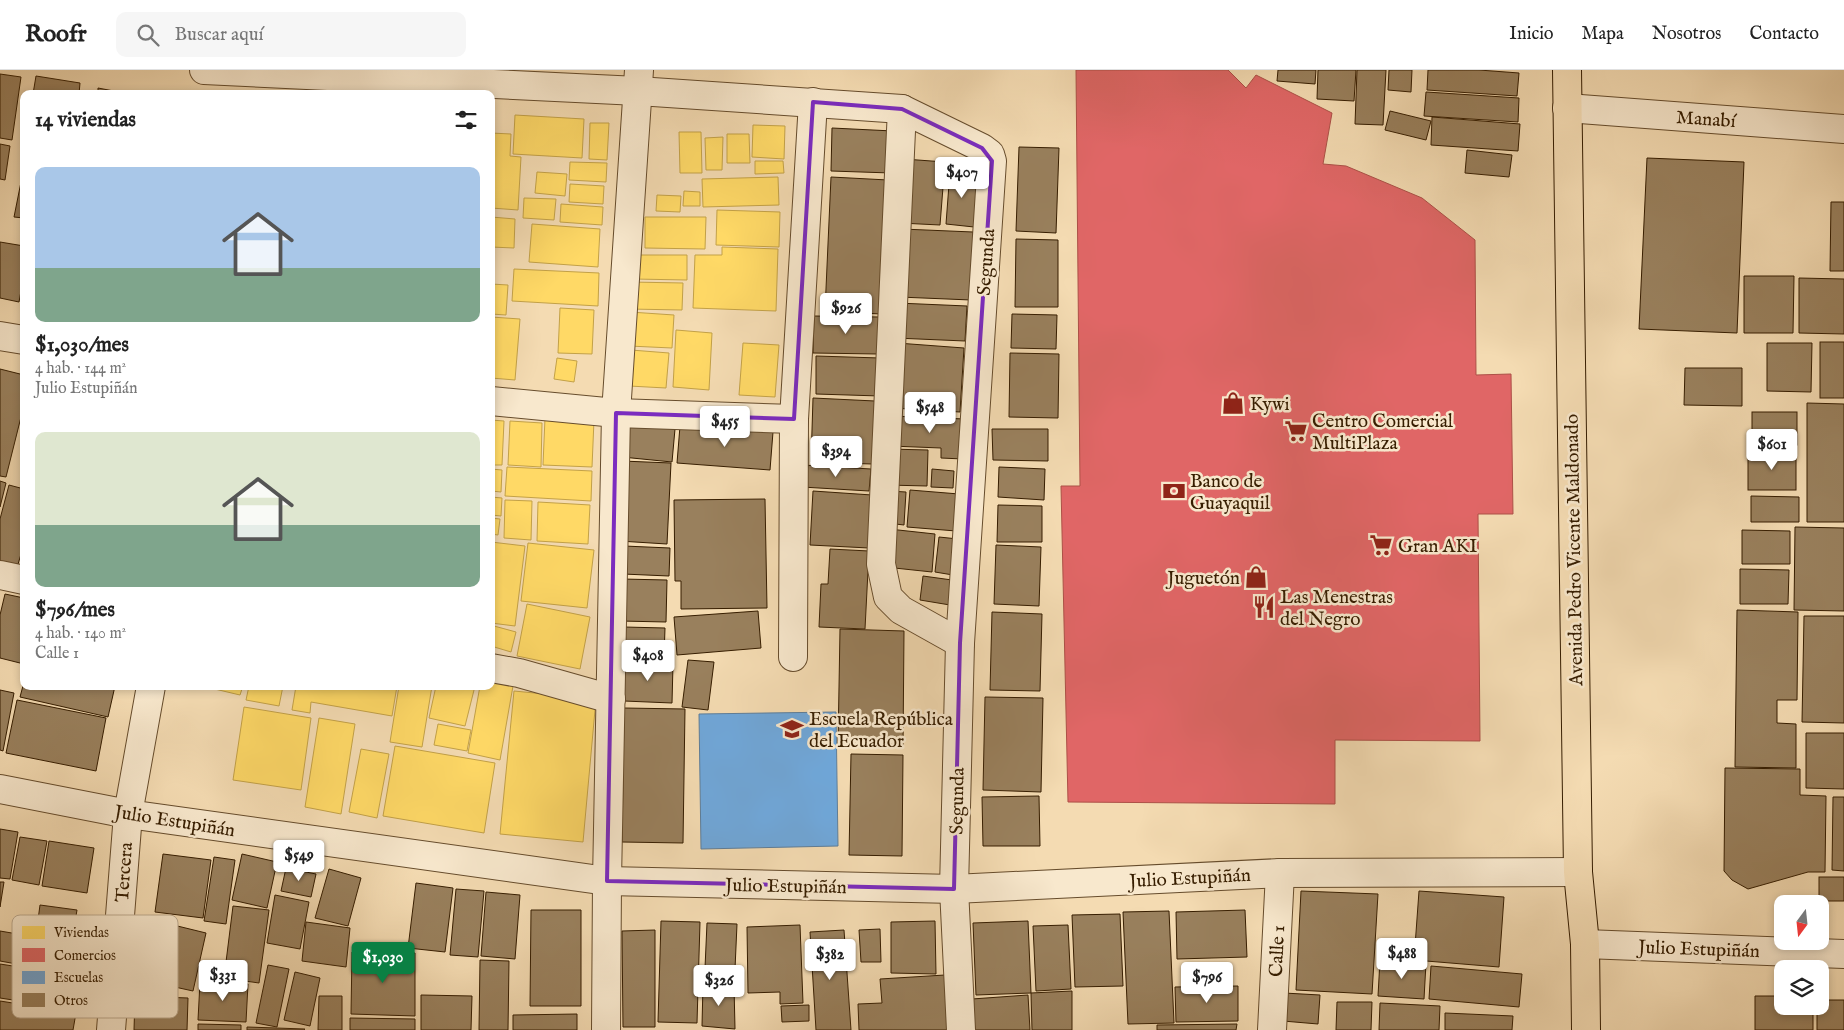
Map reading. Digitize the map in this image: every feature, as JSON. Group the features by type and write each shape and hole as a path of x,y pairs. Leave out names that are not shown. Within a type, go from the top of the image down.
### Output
{"main road":[{"name":"Avenida Pedro Vicente Maldonado","path":"1567,70 1578,872 1585,944 1586,1030"}],"street":[{"name":"Segunda","path":"204,70 251,79 638,81 813,102 902,109 986,150 992,161 960,643 954,888 961,1030"},
{"path":"606,1030 616,413 638,81"},
{"path":"793,657 794,419 813,102"},
{"name":"Manabí","path":"1567,108 1844,129"},
{"path":"902,109 881,564 888,598 894,604 901,610 960,643"},
{"path":"0,336 20,339"},
{"path":"495,401 616,413 794,419"},
{"path":"0,575 20,579"},
{"path":"495,669 519,673 611,699"},
{"name":"Tercera","path":"120,915 128,814 150,690"},
{"name":"Julio Estupiñán","path":"0,789 128,814 607,881 954,888 1280,873 1578,872"},
{"name":"Calle 1","path":"1272,1030 1280,873"},
{"name":"Julio Estupiñán","path":"1585,944 1844,954"}],"highlighted area":[{"path":"813,102 902,109 982,148 992,161 960,643 954,889 607,881 616,413 794,419"}],"building: Viviendas":[{"path":"515,115 584,119 582,158 513,154"},
{"path":"590,123 609,123 607,160 589,159"},
{"path":"753,125 785,126 784,159 752,157"},
{"path":"679,132 701,132 702,173 680,173"},
{"path":"495,133 511,134 510,156 521,157 518,210 495,208"},
{"path":"727,134 749,134 750,163 727,163"},
{"path":"723,137 722,170 706,170 705,138"},
{"path":"755,161 783,161 784,173 755,174"},
{"path":"570,162 607,163 606,182 569,180"},
{"path":"537,172 567,174 565,196 535,193"},
{"path":"778,177 779,205 703,207 702,179"},
{"path":"570,184 604,186 603,204 569,202"},
{"path":"684,191 700,192 700,206 683,206"},
{"path":"657,195 681,196 680,212 656,211"},
{"path":"524,198 556,199 554,220 523,218"},
{"path":"561,204 603,207 602,225 560,222"},
{"path":"717,210 780,212 779,247 716,245"},
{"path":"495,217 515,219 514,248 495,247"},
{"path":"645,217 706,217 705,249 645,248"},
{"path":"532,224 600,229 598,267 529,262"},
{"path":"722,247 778,249 776,311 693,308 695,255 722,255"},
{"path":"634,255 687,255 687,280 634,279"},
{"path":"514,269 599,273 598,306 512,301"},
{"path":"630,282 683,283 682,310 629,309"},
{"path":"495,284 508,285 506,315 495,314"},
{"path":"560,308 594,310 592,354 558,353"},
{"path":"630,312 674,315 672,348 629,346"},
{"path":"495,317 520,319 515,380 495,378"},
{"path":"676,330 712,333 709,390 673,387"},
{"path":"743,343 779,345 775,397 739,395"},
{"path":"631,350 669,353 666,388 629,386"},
{"path":"557,358 577,361 574,382 554,379"},
{"path":"545,418 594,420 592,467 543,465"},
{"path":"495,420 504,421 502,465 495,465"},
{"path":"510,421 542,423 541,467 508,465"},
{"path":"507,467 592,471 591,501 505,496"},
{"path":"495,469 502,470 501,492 495,491"},
{"path":"495,497 502,498 501,516 495,515"},
{"path":"505,500 532,501 531,540 504,538"},
{"path":"538,502 590,505 588,544 537,541"},
{"path":"495,518 500,519 498,535 495,535"},
{"path":"495,542 525,546 515,626 495,624"},
{"path":"528,543 594,550 587,608 521,601"},
{"path":"527,604 590,617 580,669 517,656"},
{"path":"495,626 516,632 511,652 495,647"},
{"path":"495,683 513,686 500,760 468,753 479,690 495,690"},
{"path":"219,690 242,690 240,695"},
{"path":"248,690 282,690 279,706 246,700"},
{"path":"295,690 396,690 392,716 311,702 310,713 292,710"},
{"path":"398,690 431,690 422,747 390,742"},
{"path":"435,690 474,690 465,726 429,718"},
{"path":"514,691 596,699 583,842 500,834"},
{"path":"244,707 311,718 301,790 233,780"},
{"path":"319,718 355,724 341,814 305,807"},
{"path":"438,724 471,730 467,751 434,745"},
{"path":"395,746 495,763 484,833 383,816"},
{"path":"361,749 389,754 377,818 349,812"}],"building: Comercios":[{"name":"Centro Comercial MultiPlaza","path":"1076,70 1228,70 1246,88 1256,75 1332,113 1323,164 1346,166 1422,198 1475,240 1476,375 1511,374 1513,514 1478,514 1480,741 1335,740 1335,804 1068,802 1061,486 1080,486"}],"building: Escuelas":[{"path":"836,712 838,846 701,849 699,714"}],"building: Otros":[{"path":"1278,70 1316,70 1315,84 1277,81"},
{"path":"1318,70 1356,70 1354,101 1317,99"},
{"path":"1357,70 1386,70 1383,125 1355,124"},
{"path":"1389,70 1412,70 1411,92 1388,90"},
{"path":"1428,70 1479,70 1519,73 1517,96 1427,90"},
{"path":"0,74 21,77 12,140 0,138"},
{"path":"36,76 80,83 79,90 34,90"},
{"path":"1426,92 1519,98 1518,122 1424,116"},
{"path":"1390,111 1431,121 1426,140 1385,130"},
{"path":"1432,117 1520,124 1518,151 1431,145"},
{"path":"832,128 893,131 891,173 831,171"},
{"path":"0,144 10,146 5,180 0,179"},
{"path":"1019,147 1059,148 1056,233 1016,231"},
{"path":"1467,150 1512,155 1509,177 1465,173"},
{"path":"1647,158 1744,162 1737,333 1639,329"},
{"path":"904,159 945,162 940,225 900,223"},
{"path":"950,171 978,174 974,227 946,224"},
{"path":"831,177 888,180 881,314 825,311"},
{"path":"20,187 20,218 14,217"},
{"path":"1831,202 1844,202 1844,271 1830,271"},
{"path":"902,229 973,232 971,300 899,297"},
{"path":"1016,239 1058,240 1058,307 1015,307"},
{"path":"0,242 20,245 19,302 0,298"},
{"path":"1744,276 1794,276 1793,333 1744,333"},
{"path":"1799,278 1844,279 1844,334 1799,333"},
{"path":"897,303 967,306 965,341 895,338"},
{"path":"1012,314 1057,315 1056,349 1011,348"},
{"path":"814,316 879,317 878,354 813,353"},
{"path":"1820,342 1844,342 1844,398 1820,398"},
{"path":"897,343 964,348 960,412 892,408"},
{"path":"1767,343 1812,343 1811,392 1767,391"},
{"path":"1010,353 1059,354 1058,418 1009,417"},
{"path":"816,356 880,358 880,396 816,394"},
{"path":"1685,368 1742,368 1742,406 1684,405"},
{"path":"0,369 20,374 20,421 6,477 0,476"},
{"path":"813,398 875,401 872,464 811,462"},
{"path":"1807,403 1844,404 1844,522 1807,522"},
{"path":"1752,412 1797,412 1797,445 1752,445"},
{"path":"892,416 965,419 963,459 941,458 941,448 891,446"},
{"path":"624,424 675,429 672,462 622,457"},
{"path":"680,426 773,432 770,470 677,463"},
{"path":"992,429 1048,429 1048,461 993,460"},
{"path":"888,449 928,450 927,486 887,485"},
{"path":"1748,452 1796,452 1796,490 1748,490"},
{"path":"622,461 671,463 667,544 619,541"},
{"path":"803,465 871,469 869,491 802,487"},
{"path":"999,467 1045,469 1044,500 998,497"},
{"path":"932,469 954,471 953,488 931,487"},
{"path":"0,481 6,483 0,507"},
{"path":"9,485 20,488 20,558 16,571 0,567 0,519"},
{"path":"910,490 959,494 956,531 907,527"},
{"path":"813,491 872,495 869,548 810,545"},
{"path":"889,491 906,492 904,525 887,523"},
{"path":"1751,496 1799,497 1799,522 1751,522"},
{"path":"765,499 767,608 681,609 681,581 675,581 674,500"},
{"path":"998,505 1042,506 1042,542 997,542"},
{"path":"1795,527 1844,528 1844,611 1794,610"},
{"path":"889,529 935,534 932,572 885,567"},
{"path":"1742,530 1790,531 1790,564 1742,564"},
{"path":"939,537 958,539 953,575 935,572"},
{"path":"996,545 1041,547 1039,606 994,604"},
{"path":"624,546 670,548 669,576 623,574"},
{"path":"830,549 869,551 865,629 819,627 821,584 828,584"},
{"path":"1740,569 1789,570 1788,604 1740,604"},
{"path":"923,576 952,580 950,605 920,600"},
{"path":"622,579 667,580 666,622 620,621"},
{"path":"5,594 20,597 20,663 0,658 0,615"},
{"path":"1737,610 1798,612 1797,700 1777,700 1777,723 1796,724 1796,768 1735,767"},
{"path":"758,611 761,648 677,655 674,617"},
{"path":"992,612 1042,614 1040,691 990,690"},
{"path":"1804,616 1844,616 1844,723 1802,722"},
{"path":"624,627 665,628 664,658 623,657"},
{"path":"840,629 904,631 903,747 838,745"},
{"path":"688,660 714,662 708,710 682,707"},
{"path":"625,662 673,664 672,703 624,701"},
{"path":"0,690 14,693 3,751 0,750"},
{"path":"22,690 114,690 108,717 20,697"},
{"path":"985,697 1043,698 1041,792 983,790"},
{"path":"17,700 106,718 96,771 6,753"},
{"path":"624,708 685,709 683,843 622,842"},
{"path":"1806,733 1844,733 1844,789 1806,788"},
{"path":"851,754 903,755 902,856 849,855"},
{"path":"1725,768 1800,769 1800,795 1826,796 1825,872 1808,872 1748,889 1732,880 1724,871"},
{"path":"1039,796 1040,846 983,846 982,797"},
{"path":"1833,797 1844,797 1844,871 1832,870"},
{"path":"0,829 18,832 10,879 0,878"},
{"path":"20,837 47,841 39,885 12,880"},
{"path":"49,841 94,848 87,893 42,886"},
{"path":"163,854 211,860 203,918 155,912"},
{"path":"242,854 277,862 267,908 232,900"},
{"path":"214,857 235,860 226,924 204,921"},
{"path":"286,868 316,874 311,897 281,891"},
{"path":"329,869 361,878 348,926 315,918"},
{"path":"1819,877 1844,877 1844,901 1829,901 1829,895 1819,895"},
{"path":"0,882 4,882 0,907"},
{"path":"416,883 453,888 445,952 408,948"},
{"path":"456,889 484,891 478,957 450,955"},
{"path":"1301,891 1378,894 1372,994 1296,990"},
{"path":"1419,891 1504,897 1499,967 1414,960"},
{"path":"486,892 520,895 515,959 481,956"},
{"path":"275,895 309,902 300,949 267,943"},
{"path":"40,905 77,910 76,915 39,915"},
{"path":"233,906 269,910 259,983 224,978"},
{"path":"531,910 581,910 581,1006 530,1006"},
{"path":"1245,910 1247,957 1177,959 1176,912"},
{"path":"1169,911 1174,1023 1128,1024 1123,912"},
{"path":"1120,914 1123,986 1075,987 1072,915"},
{"path":"661,921 700,922 697,1023 658,1022"},
{"path":"935,921 936,974 891,973 891,922"},
{"path":"1028,921 1031,993 976,995 973,923"},
{"path":"306,922 350,928 346,967 302,961"},
{"path":"707,923 737,924 735,969 705,968"},
{"path":"800,925 803,1003 780,1004 780,992 748,993 747,927"},
{"path":"1068,925 1071,989 1036,991 1033,926"},
{"path":"178,926 206,933 193,991 178,988"},
{"path":"880,929 881,962 861,962 859,930"},
{"path":"655,930 655,1027 623,1027 622,931"},
{"path":"844,930 851,1030 816,1030 810,932"},
{"path":"0,931 12,933 12,963 0,961"},
{"path":"352,952 415,953 415,1016 351,1014"},
{"path":"480,960 509,961 508,1030 479,1030"},
{"path":"1380,960 1426,963 1424,999 1378,996"},
{"path":"0,964 12,966 12,1000 0,998"},
{"path":"268,965 289,969 277,1027 256,1023"},
{"path":"1431,966 1522,974 1519,1007 1429,999"},
{"path":"295,972 320,978 310,1026 284,1020"},
{"path":"945,975 949,1030 859,1030 858,1004 882,1003 880,979"},
{"path":"200,982 248,984 246,1022 198,1020"},
{"path":"703,985 734,986 735,1029 702,1026"},
{"path":"1238,986 1238,1021 1176,1022 1175,987"},
{"path":"1072,991 1072,1030 1032,1030 1031,993"},
{"path":"1284,993 1320,995 1318,1024 1283,1021"},
{"path":"421,995 472,996 471,1030 421,1030"},
{"path":"1028,995 1030,1030 975,1030 972,999"},
{"path":"319,996 342,996 342,1030 318,1030"},
{"path":"1755,996 1774,996 1774,1015 1813,1015 1813,1030 1755,1030"},
{"path":"178,998 188,998 187,1030 134,1030 134,1018 178,1018"},
{"path":"1829,1000 1844,1000 1844,1030 1817,1030 1817,1015 1829,1015"},
{"path":"0,1001 12,1003 12,1018 75,1018 73,1030 0,1030"},
{"path":"1337,1002 1372,1002 1371,1030 1336,1030"},
{"path":"1380,1003 1440,1006 1439,1030 1379,1030"},
{"path":"809,1005 809,1021 782,1022 781,1006"},
{"path":"1445,1013 1513,1016 1512,1030 1445,1030"},
{"path":"577,1014 577,1030 513,1030 513,1015"},
{"path":"350,1018 415,1019 415,1030 350,1030"},
{"path":"198,1024 241,1025 241,1030 198,1030"},
{"path":"1237,1024 1236,1030 1157,1030 1157,1025"},
{"path":"247,1027 305,1029 247,1030"}],"place":[{"name":"Kywi","path":"1233,403"},
{"name":"Centro Comercial MultiPlaza","path":"1296,431"},
{"name":"Banco de Guayaquil","path":"1174,491"},
{"name":"Gran AKI","path":"1381,545"},
{"name":"Juguetón","path":"1256,577"},
{"name":"Las Menestras del Negro","path":"1264,607"},
{"name":"Escuela República del Ecuador","path":"792,729"}]}
